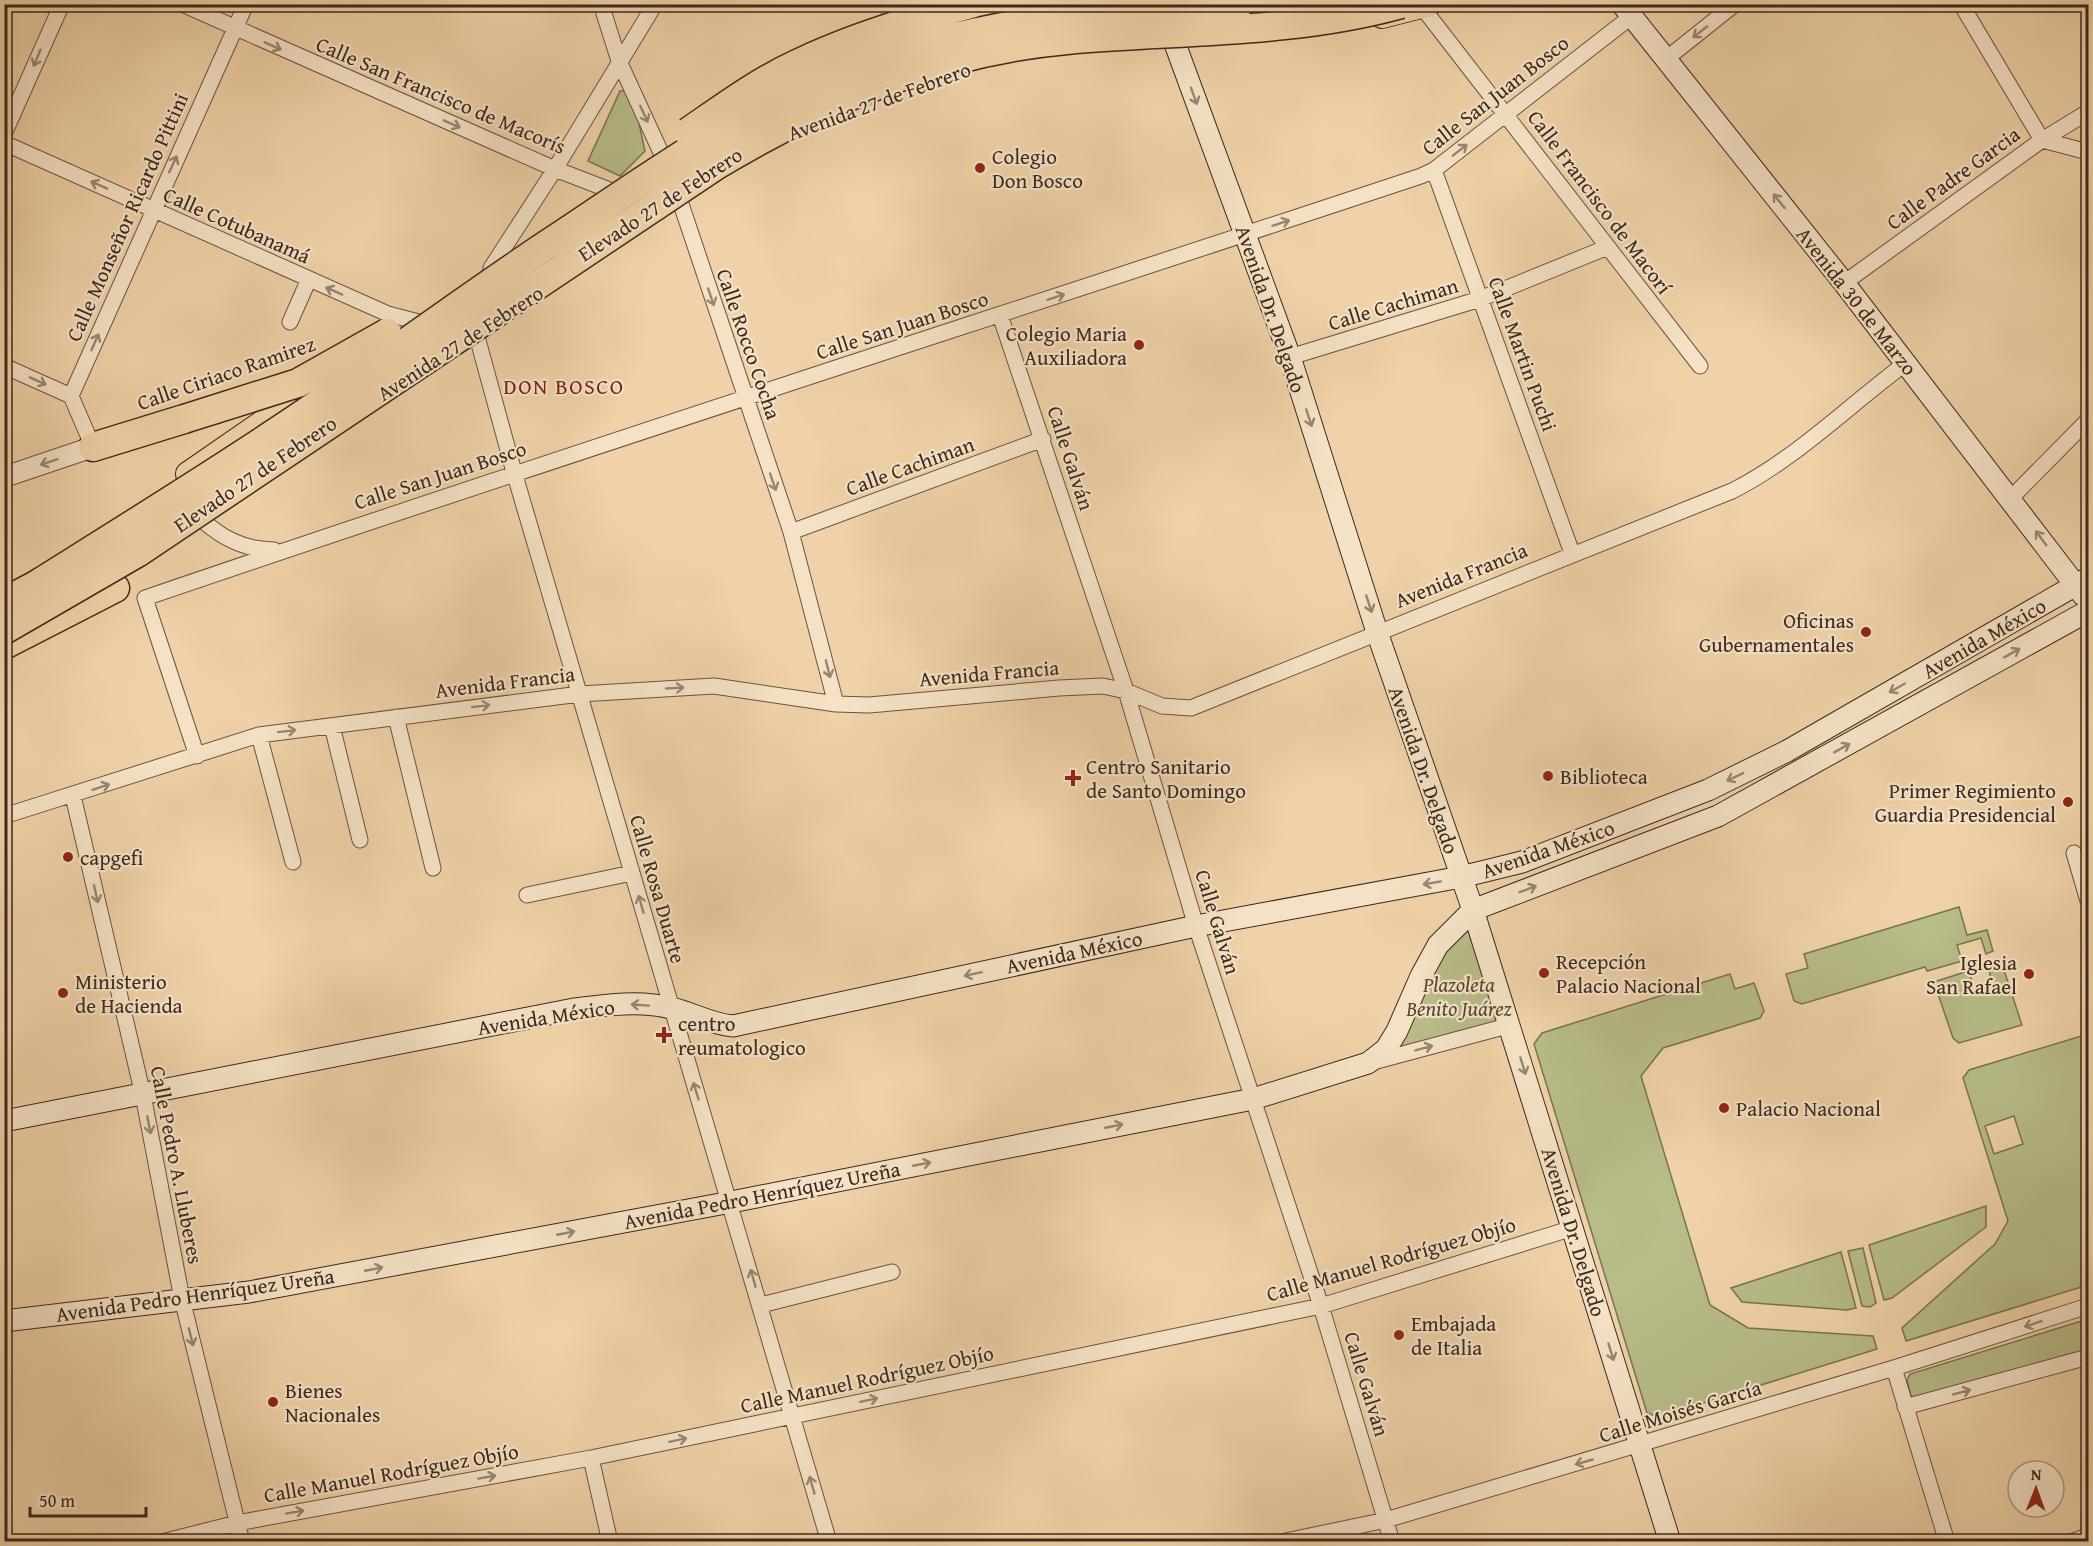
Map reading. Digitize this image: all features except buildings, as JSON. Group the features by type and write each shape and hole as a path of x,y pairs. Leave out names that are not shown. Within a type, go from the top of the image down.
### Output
{"highway":[{"path":"641,183 680,137 746,93 795,65 829,49 971,4"},
{"name":"Elevado 27 de Febrero","path":"4,602 57,572 286,425 458,304 641,183 749,116 801,88 850,69 958,34 1027,21 1127,9 1239,4"},
{"name":"Elevado 27 de Febrero","path":"4,630 137,553 397,378 753,144 795,120 890,79 961,58 1014,47 1065,40 1315,21 1418,5"},
{"path":"93,447 298,383 426,311 458,304"},
{"path":"4,644 115,588 210,524 271,480 397,378"}],"main road":[{"name":"Avenida 27 de Febrero","path":"4,586 125,518 490,268 735,110 798,74 899,40 1007,13 1070,4"},
{"name":"Avenida Dr. Delgado","path":"1161,4 1290,357 1377,632 1511,1025 1670,1542"},
{"name":"Avenida 27 de Febrero","path":"4,644 483,329 675,212 762,146 831,114 921,81 1005,57 1091,46 1174,41 1361,21 1418,5"},
{"name":"Avenida 30 de Marzo","path":"1627,10 2084,588"},
{"name":"Avenida México","path":"4,1121 574,1009 616,1004 670,1007 713,1024 733,1026 1196,926 1461,877 1522,862 1708,790 1787,751 2084,588"},
{"name":"Avenida México","path":"1368,1063 1386,1049 1397,1031 1438,945 1473,910 1718,816 2088,611"},
{"name":"Avenida Pedro Henríquez Ureña","path":"4,1321 249,1292 731,1202 1253,1099 1368,1063"}],"street":[{"path":"4,134 62,4"},
{"name":"Calle San Francisco de Macorís","path":"182,4 555,169 675,212"},
{"name":"Calle Monseñor Ricardo Pittini","path":"71,396 246,4"},
{"name":"Calle Rocco Cocha","path":"601,4 619,61 663,157 675,212 745,399 791,532 836,704"},
{"path":"490,268 555,169 655,4"},
{"path":"887,4 899,40"},
{"path":"1666,59 1735,4"},
{"path":"1961,4 2042,140 2088,153"},
{"name":"Calle Francisco de Macorí","path":"1418,5 1506,114 1700,366"},
{"name":"Calle San Juan Bosco","path":"197,756 145,598 514,472 1246,235 1434,170 1506,114 1627,10"},
{"name":"Calle Padre Garcia","path":"1844,283 2042,140 2088,112"},
{"name":"Calle Cotubanamá","path":"4,143 388,314 412,321"},
{"name":"Calle Martin Puchi","path":"1434,170 1572,553"},
{"name":"Calle Cachiman","path":"1290,357 1480,299 1608,247"},
{"name":"Calle Rosa Duarte","path":"490,268 483,329 514,472 670,1007 731,1202 829,1542"},
{"path":"290,322 309,279"},
{"name":"Calle Galván","path":"1000,315 1126,691 1196,926 1321,1306 1392,1542"},
{"path":"412,321 483,329"},
{"name":"Calle Ciriaco Ramirez","path":"93,447 115,433 375,345"},
{"name":"Avenida Francia","path":"4,816 260,735 580,694 714,686 836,704 870,705 1103,686 1126,691 1162,706 1191,708 1572,553 1732,491 1759,477 1809,441 1906,363"},
{"path":"4,366 71,396 93,447 4,477"},
{"path":"2011,498 2088,420"},
{"name":"Calle Cachiman","path":"791,532 1043,439"},
{"path":"197,515 227,539 263,550 282,550"},
{"path":"396,717 432,868"},
{"path":"332,726 360,840"},
{"path":"260,735 293,862"},
{"name":"Calle Pedro A. Lluberes","path":"73,796 143,1095 182,1299 242,1542"},
{"path":"2074,853 2088,901"},
{"path":"527,896 632,873"},
{"name":"Avenida Pedro Henríquez Ureña","path":"1368,1063 1511,1025"},
{"name":"Calle Manuel Rodríguez Objío","path":"162,1542 237,1523 591,1458 1321,1306 1573,1228"},
{"path":"761,1305 892,1272"},
{"name":"Calle Moisés García","path":"1281,1542 1386,1520 1894,1368 2088,1306"},
{"path":"1905,1407 2088,1358"},
{"path":"1894,1368 1947,1542"},
{"path":"591,1458 610,1542"},
{"path":"2070,1542 2088,1536"}],"green space":[{"path":"620,91 632,91 645,151 620,176 588,161"},
{"path":"1959,907 1967,935 1987,930 1993,951 1986,954 1981,938 1957,945 1962,961 1927,971 1925,967 1802,1004 1794,1001 1786,974 1808,968 1804,954"},
{"name":"Plazoleta Benito Juárez","path":"1473,921 1506,1021 1393,1052 1430,968"},
{"path":"2001,961 2022,1025 1959,1043 1953,1038 1934,982 1968,971 1974,986 1992,981 1987,965"},
{"path":"1730,974 1735,989 1754,983 1764,1011 1760,1018 1663,1048 1641,1076 1710,1305 1748,1328 1873,1336 1877,1349 1658,1417 1647,1413 1534,1044 1542,1033"},
{"path":"2088,1034 2088,1285 1906,1341 1902,1328 1995,1244 2008,1221 1963,1078 1969,1070","holes":["2014,1116 2023,1144 1994,1154 1985,1126"]},
{"path":"1986,1206 1986,1227 1892,1298 1884,1300 1869,1245"},
{"path":"1863,1248 1876,1303 1870,1307 1862,1306 1848,1251"},
{"path":"1841,1252 1856,1308 1847,1310 1742,1302 1731,1288"},
{"path":"2088,1319 2088,1350 1915,1398 1911,1396 1907,1380 1910,1374"}],"place":[{"name":"Colegio Don Bosco","path":"980,168"},
{"name":"Colegio Maria Auxiliadora","path":"1139,345"},
{"name":"Oficinas Gubernamentales","path":"1866,632"},
{"name":"Biblioteca","path":"1548,776"},
{"name":"Centro Sanitario de Santo Domingo","path":"1073,778"},
{"name":"Primer Regimiento Guardia Presidencial","path":"2068,802"},
{"name":"capgefi","path":"68,857"},
{"name":"Recepción Palacio Nacional","path":"1544,973"},
{"name":"Iglesia San Rafael","path":"2029,974"},
{"name":"Ministerio de Hacienda","path":"63,993"},
{"name":"centro reumatologico","path":"664,1035"},
{"name":"Palacio Nacional","path":"1724,1108"},
{"name":"Embajada de Italia","path":"1399,1335"},
{"name":"Bienes Nacionales","path":"273,1402"}],"district":[{"name":"DON BOSCO","path":"564,386"}]}
